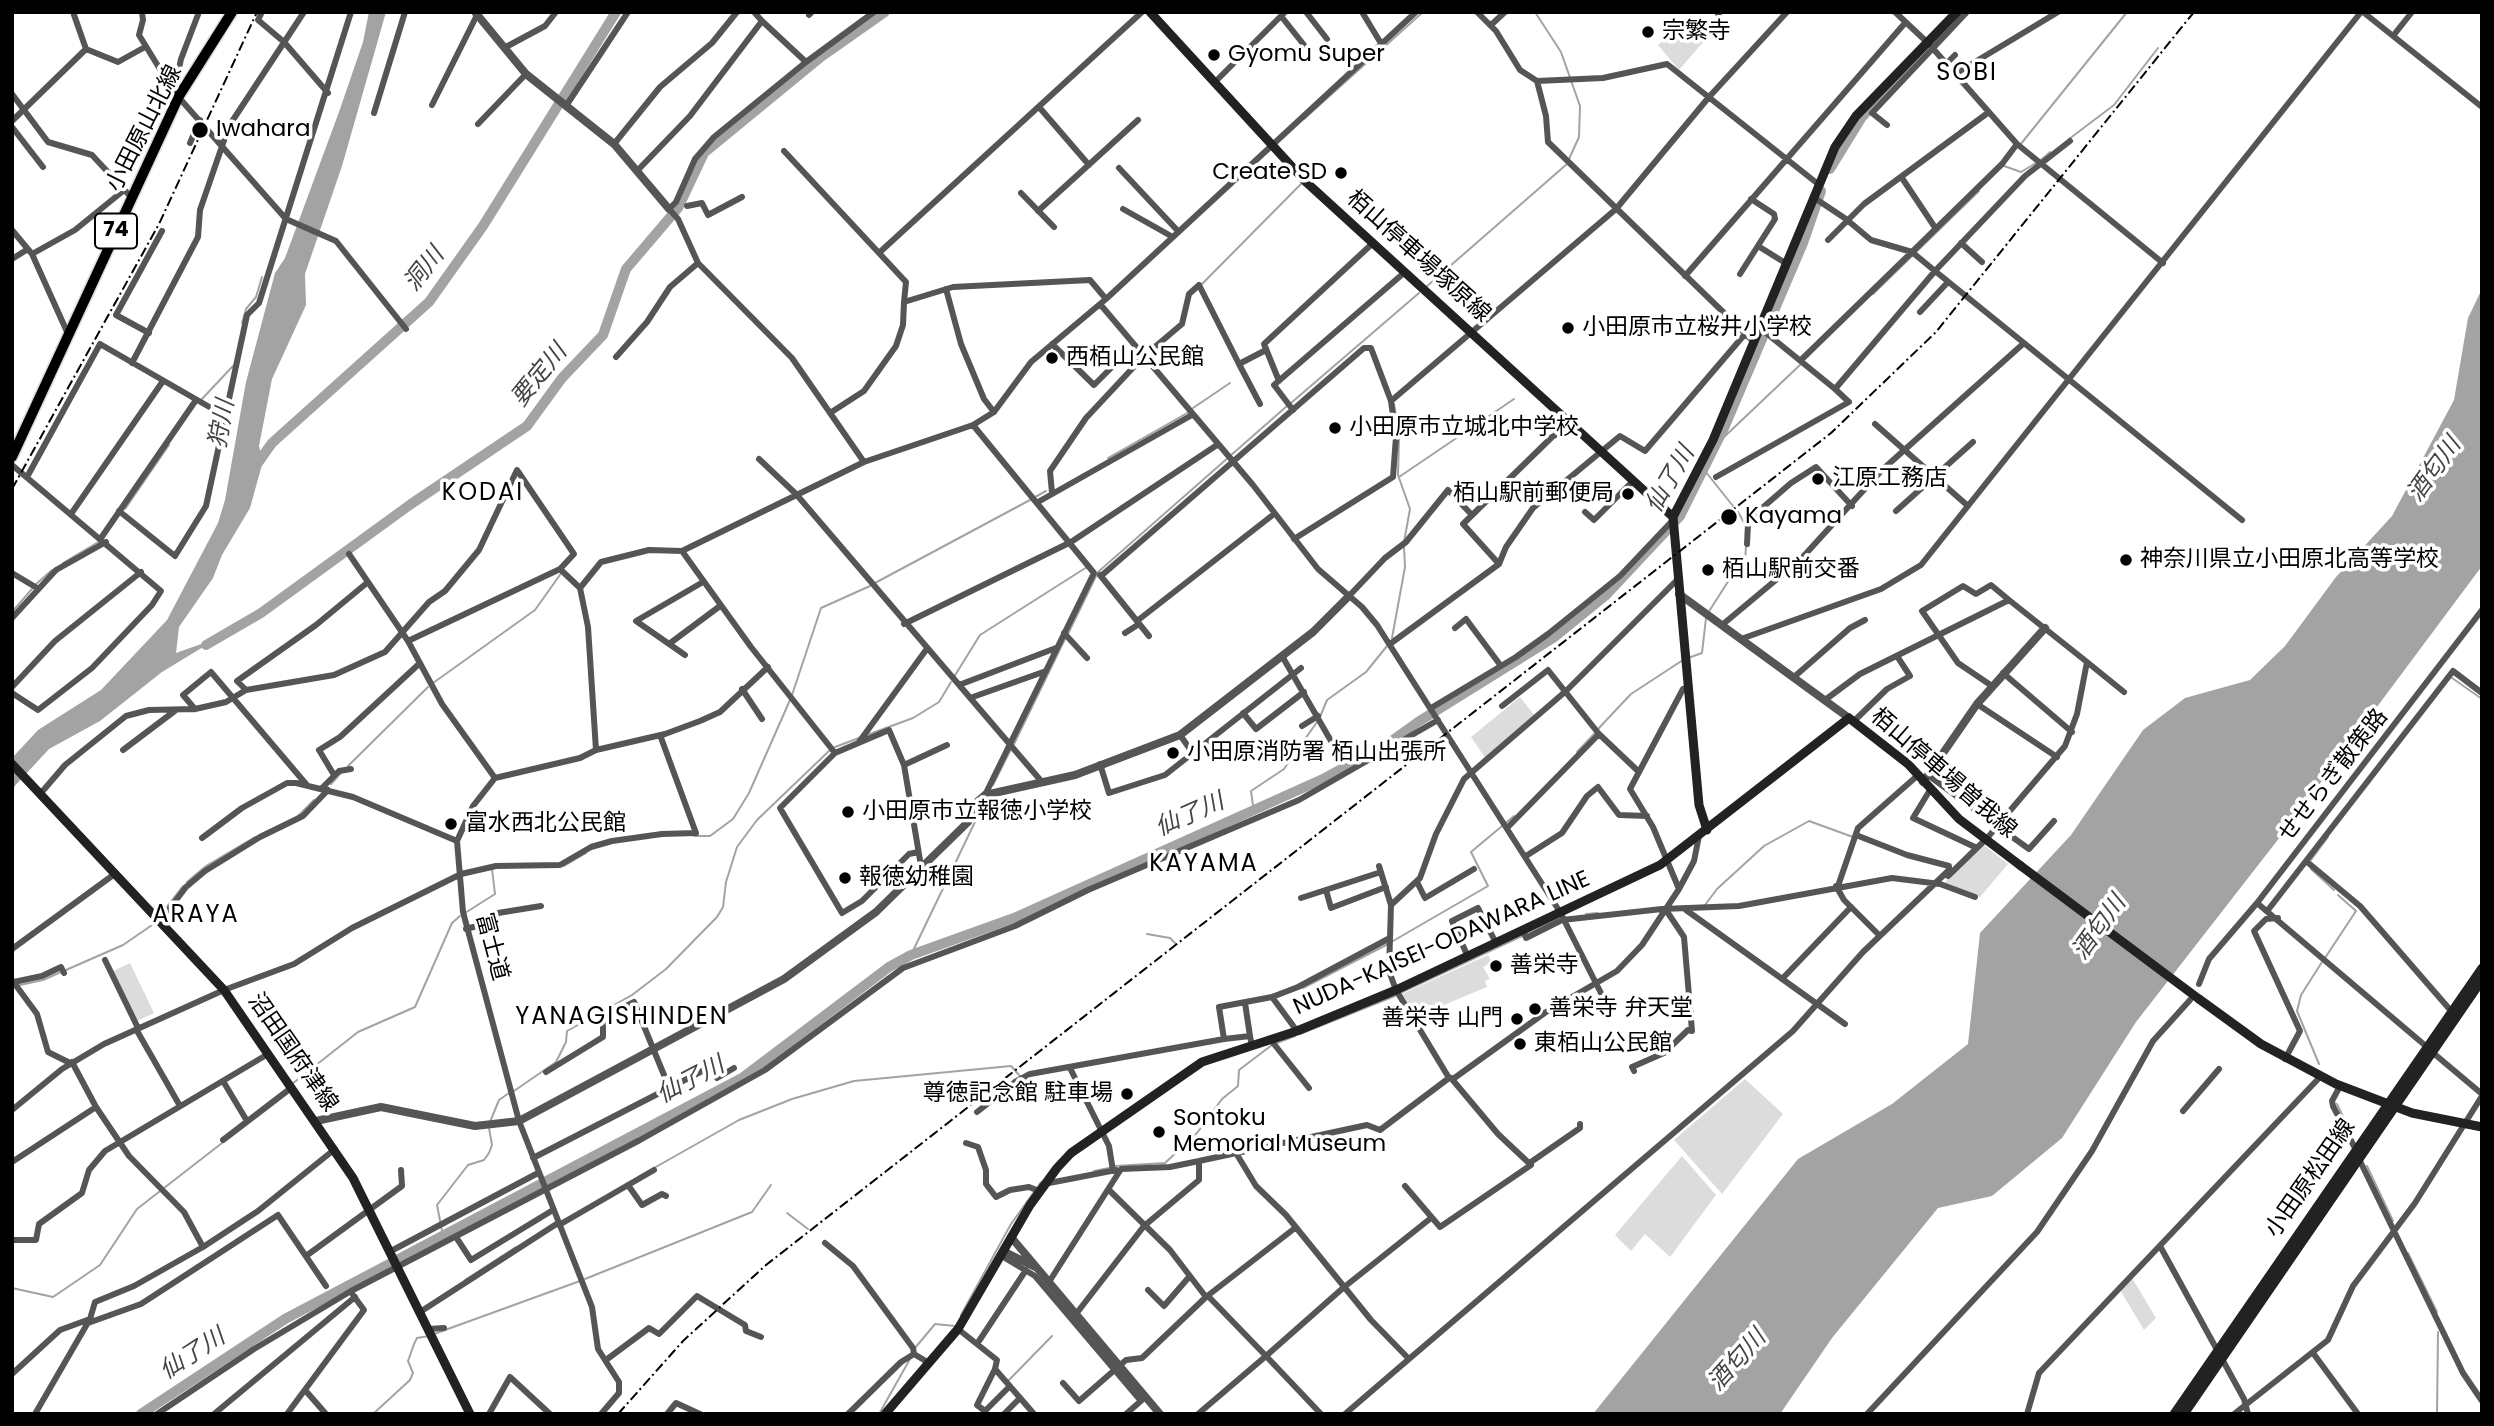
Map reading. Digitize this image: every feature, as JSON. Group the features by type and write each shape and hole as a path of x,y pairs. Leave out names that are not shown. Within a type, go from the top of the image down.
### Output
{"main road":[{"name":"小田原山北線","path":"13,454 68,334 127,194 177,94 232,12"},
{"name":"栢山停車場塚原線","path":"1150,12 1272,146 1373,243 1673,518"},
{"path":"1703,833 1673,518 1683,510 1763,330 1787,264 1816,199 1818,184 1846,130 1930,46 1957,12"},
{"name":"栢山停車場曽我線","path":"1703,833 1851,720 1923,777 1930,790 1959,820 2194,1000"},
{"name":"沼田国府津線","path":"12,764 224,990 335,1149 370,1210 470,1414"},
{"name":"NUDA-KAISEI-ODAWARA LINE","path":"887,1413 958,1329 1010,1237 1044,1184 1066,1158 1100,1133 1196,1065 1251,1041 1270,1040 1297,1031 1396,990 1523,930 1563,917 1668,859 1703,833"},
{"name":"小田原松田線","path":"2184,1414 2220,1355 2482,968"},
{"name":"小田原松田線","path":"2429,1049 2482,980"},
{"path":"2194,1000 2285,1059 2338,1085 2391,1106 2462,1125 2482,1127"},
{"name":"小田原松田線","path":"2174,1414 2220,1355"}],"street":[{"path":"74,12 86,50"},
{"path":"142,12 143,20 138,33 177,94 287,220 334,240 406,329"},
{"path":"177,94 181,59 199,12"},
{"path":"262,12 258,20 284,42 328,93"},
{"path":"132,363 198,237 200,210 234,116 304,12"},
{"path":"119,511 175,556 206,506 247,315 259,303 328,93 351,12"},
{"path":"374,113 405,12"},
{"path":"504,48 545,26 556,12"},
{"path":"566,106 628,12"},
{"path":"614,144 660,87 712,43 737,12"},
{"path":"754,12 806,62"},
{"path":"669,209 676,202 704,146 806,62 874,12"},
{"path":"880,252 1142,12"},
{"path":"1306,12 1327,39"},
{"path":"1362,12 1382,45"},
{"path":"580,588 601,562 649,550 682,551 864,462 973,425 994,412 1031,362 1103,301 1416,12"},
{"path":"1477,12 1491,25 1520,70 1536,81 1603,78 1667,64 1818,184"},
{"path":"1491,25 1505,12"},
{"path":"1717,12 1723,24"},
{"path":"1394,399 1616,209 1709,97 1787,12"},
{"path":"1895,12 1930,46 2017,144 2163,263"},
{"path":"1930,46 1967,12"},
{"path":"1955,74 2058,12"},
{"path":"1741,639 1881,589 1921,565 2362,12 2482,107"},
{"path":"2393,36 2412,12"},
{"path":"432,105 477,14 526,74 614,144 678,219 698,264 779,343 864,462"},
{"path":"1214,83 1283,14 1304,45"},
{"path":"637,171 690,116 762,21"},
{"path":"1685,276 1751,199 1758,186 1786,160 1905,23"},
{"path":"86,50 118,62 145,47"},
{"path":"12,121 86,50"},
{"path":"1974,50 1981,58"},
{"path":"1946,64 1955,55"},
{"path":"478,124 526,74"},
{"path":"1536,81 1546,116 1548,142 1755,343"},
{"path":"12,94 48,142 92,155 127,194 75,230 12,259"},
{"path":"1039,107 1088,165"},
{"path":"1868,110 1887,125"},
{"path":"1828,240 1846,219 1990,112"},
{"path":"190,143 200,120"},
{"path":"1038,211 1138,120"},
{"path":"12,127 43,167"},
{"path":"1835,389 1961,243 2025,176 2070,141"},
{"path":"1801,360 2002,164 2017,144"},
{"path":"784,151 906,282 903,325 896,346 864,391 830,413"},
{"path":"1119,168 1177,230"},
{"path":"1902,178 1936,229"},
{"path":"1021,193 1054,227"},
{"path":"687,206 702,203 708,215 742,197"},
{"path":"1740,274 1775,219 1774,214 1751,199"},
{"path":"1816,199 1871,240 1912,252 2242,520"},
{"path":"1123,209 1171,236"},
{"path":"12,230 30,251 68,334"},
{"path":"149,333 116,315 162,231"},
{"path":"1279,381 1264,344 1373,243"},
{"path":"1961,243 1982,262"},
{"path":"1758,246 1787,264"},
{"path":"616,357 647,322 670,287 698,264"},
{"path":"1293,410 1275,385 1405,272"},
{"path":"904,302 946,289 1012,282 1090,279 1143,357 1318,569 1368,614 1390,644 1563,917 1607,1004"},
{"path":"1920,312 1948,282"},
{"path":"1052,493 1050,471 1058,457 1086,418 1143,357 1182,324 1189,294 1199,285 1260,404"},
{"path":"946,289 961,344 984,399 994,412"},
{"path":"1716,477 1852,405 1763,330"},
{"path":"1390,644 1499,564 1506,547 1533,508 1620,436 1645,451 1745,334"},
{"path":"1723,625 1801,559 1904,450 2024,343"},
{"path":"27,477 100,344 226,416"},
{"path":"1052,344 1094,385 1113,366"},
{"path":"988,794 1056,648 1066,635 1095,572 1233,463 1364,348 1371,348 1394,399 1396,437 1393,477 1294,540"},
{"path":"1239,364 1266,350"},
{"path":"71,513 163,381"},
{"path":"12,618 55,570 104,540 119,511 196,400"},
{"path":"1038,502 1192,415"},
{"path":"1875,424 1968,506"},
{"path":"973,425 1149,636"},
{"path":"1499,564 1463,524 1552,437 1572,425"},
{"path":"1896,511 1972,442"},
{"path":"904,624 1071,542 1217,445"},
{"path":"759,459 796,494 926,650 1042,782"},
{"path":"12,465 104,540 161,592 137,622 92,668 38,710 12,693"},
{"path":"1747,544 1748,524 1753,516 1791,483 1816,467 1852,506"},
{"path":"41,793 65,765 126,716 149,710 195,709 234,699 246,691 334,675 385,652 479,550 517,470 574,554 560,569 408,641"},
{"path":"1584,512 1594,520 1633,481"},
{"path":"316,1121 381,1107 490,1127 519,1121 654,1051 764,992 876,912 968,822 977,802 988,794 1042,782 1180,735 1313,632 1403,542 1448,490 1472,515"},
{"path":"1125,633 1274,514"},
{"path":"1431,708 1548,634 1604,590 1673,518"},
{"path":"682,551 720,606 835,753"},
{"path":"349,554 408,641 442,704 495,778"},
{"path":"560,569 580,588 589,638 596,750"},
{"path":"12,687 55,640 141,572"},
{"path":"12,573 37,588"},
{"path":"1391,905 1395,898 1417,882 1455,795 1472,773 1566,691 1678,579"},
{"path":"246,691 237,681 316,625 368,582"},
{"path":"685,655 636,621 704,582"},
{"path":"1992,686 1958,663 1922,611 1963,586 1976,594 1991,585 2124,692"},
{"path":"1679,593 1851,720 1887,689 1910,676 1897,656"},
{"path":"1825,700 1852,679 2009,600"},
{"path":"669,645 720,606"},
{"name":"せせらぎ散策路","path":"2199,984 2209,959 2257,903 2482,610"},
{"path":"1455,628 1466,619 1501,666"},
{"path":"1794,677 1850,628 1865,620"},
{"path":"1837,886 1864,821 1923,777 1977,704 2045,628"},
{"path":"1066,635 1087,658"},
{"path":"959,685 1056,648"},
{"path":"859,742 926,650"},
{"path":"1282,656 1342,760"},
{"path":"1989,836 2057,757 2072,732 2087,662"},
{"path":"334,775 319,750 340,737 420,663"},
{"path":"202,838 242,808 287,783 306,784 324,790 421,824 457,841 473,806 495,778 660,735 720,712 768,667"},
{"path":"1100,764 1109,793 1165,775 1301,668"},
{"path":"970,698 1046,670"},
{"path":"1502,706 1546,670 1599,734 1639,772"},
{"path":"2267,909 2292,882 2453,671 2482,693"},
{"path":"195,709 183,695 211,672 306,784"},
{"path":"2003,673 2072,732"},
{"path":"1679,889 1647,816 1630,789 1683,690 1688,688"},
{"path":"742,689 762,719"},
{"path":"1243,713 1256,729 1304,692"},
{"path":"1977,704 2057,757"},
{"path":"123,750 177,710"},
{"path":"1302,726 1318,718"},
{"path":"157,1414 254,1349 399,1267 765,1070 903,968 1015,926 1088,890 1298,800 1438,718"},
{"path":"918,852 909,854 862,901 842,914 780,808 835,753 889,730 904,765 921,866"},
{"path":"1508,827 1599,734"},
{"path":"12,1110 71,1062 224,990 293,964 352,928 461,874 496,866 560,865 591,847 612,841 662,834 696,833 660,735"},
{"path":"1180,735 1192,752"},
{"path":"904,765 947,745"},
{"path":"161,920 194,880 227,856 303,816 334,775 339,771 351,769"},
{"path":"1923,777 2029,849 2054,821"},
{"path":"1526,856 1562,833 1587,796 1598,787 1619,815 1647,816"},
{"path":"1345,1414 1793,1031 1880,936 1979,846 1913,818 1930,790"},
{"path":"966,1143 978,1147 986,1170 986,1184 996,1197 1010,1190 1121,1169 1170,1167 1367,1125 1380,1130 1546,1013 1618,971 1634,955 1679,889 1694,860 1703,833"},
{"path":"1856,835 1907,855 1949,866 1951,872"},
{"name":"富士道","path":"457,841 466,929 519,1121 582,1280 597,1325 598,1349 617,1377 620,1388 601,1414"},
{"path":"2306,861 2337,892 2360,906 2452,1012"},
{"path":"1301,898 1380,869 1391,905 1389,971 1396,990 1451,1079 1498,1133 1531,1162"},
{"path":"1417,882 1425,898 1474,869"},
{"path":"12,949 116,873"},
{"path":"1563,917 1667,908 1686,910 1739,906 1892,878 1938,883 1975,897"},
{"path":"1837,886 1851,906 1880,936"},
{"path":"1326,890 1331,908 1386,887"},
{"path":"862,901 876,912"},
{"path":"2234,1414 2328,1340 2353,1286 2394,1233 2482,1095 2278,918 2257,903"},
{"path":"466,929 492,922 498,913 541,906"},
{"path":"1782,979 1851,906"},
{"path":"1468,957 1452,921 1469,912 1478,908 1496,943"},
{"path":"1634,1071 1632,1067 1664,1053 1688,1030 1692,1031 1684,937 1667,908"},
{"path":"1686,910 1845,1024"},
{"path":"2278,918 2266,919 2253,931 2300,1031 2285,1059"},
{"path":"1224,1039 1219,1007 1272,997 1298,987 1388,939"},
{"path":"104,960 137,1029 180,1105"},
{"path":"63,971 13,981 37,1014 48,1052 71,1062 96,1107 133,1161 161,1186 184,1212 203,1247"},
{"path":"1272,997 1297,1031"},
{"path":"1867,1414 2037,1232 2087,1160 2153,1041 2194,1000"},
{"path":"546,1072 603,1037 603,1018 634,1002 664,1075"},
{"path":"977,1112 1030,1074 1224,1039 1251,1041 1245,1003"},
{"path":"1270,1040 1309,1088"},
{"path":"12,1240 36,1240 39,1224 82,1193 89,1170 97,1158 119,1141 268,1054"},
{"path":"533,1158 710,1067 718,1079 734,1068"},
{"path":"1070,1068 1100,1133 1109,1146 1113,1171"},
{"path":"2183,1111 2219,1069"},
{"path":"2027,1414 2039,1373 2321,1077"},
{"path":"223,1081 247,1121"},
{"path":"2338,1085 2332,1101 2333,1107 2463,1373 2482,1401"},
{"path":"223,1140 291,1088"},
{"path":"12,1163 96,1107"},
{"path":"1405,1186 1440,1227 1580,1128 1580,1124"},
{"path":"34,1414 89,1321 95,1302 134,1286 203,1247 258,1211 335,1149"},
{"path":"1236,1153 1256,1186 1295,1228 1343,1288 1409,1359"},
{"path":"1076,1314 1144,1226 1199,1180 1199,1161"},
{"path":"1049,1282 1110,1191 1121,1169"},
{"path":"306,1256 402,1186 401,1170"},
{"path":"421,1311 558,1222 654,1170"},
{"path":"391,1252 539,1174"},
{"path":"628,1185 642,1205 662,1194 666,1196"},
{"path":"1110,1191 1170,1250 1207,1297 1321,1414"},
{"path":"456,1237 471,1260 553,1210"},
{"path":"258,1211 263,1223"},
{"path":"12,1374 60,1331 141,1304 278,1215 326,1286"},
{"path":"1198,1414 1343,1288 1431,1218"},
{"path":"1063,1383 1079,1401 1126,1360 1142,1358 1207,1297 1295,1228"},
{"path":"1010,1237 1144,1399 1160,1414"},
{"path":"825,1243 853,1266 913,1348 914,1354 929,1363"},
{"path":"2160,1246 2220,1355 2248,1414"},
{"path":"1002,1253 1038,1269"},
{"path":"1002,1253 1040,1282 1118,1368"},
{"path":"977,1344 1026,1270"},
{"path":"1148,1290 1164,1306 1189,1277"},
{"path":"287,1414 364,1310 353,1294"},
{"path":"214,1414 353,1294"},
{"path":"606,1360 649,1328 658,1335 697,1296 745,1325 746,1331 761,1337"},
{"path":"430,1333 444,1328"},
{"path":"958,1329 997,1360 978,1405 985,1411 1010,1386"},
{"path":"2313,1353 2358,1414"},
{"path":"848,1414 901,1362 914,1354"},
{"path":"995,1369 1034,1414"},
{"path":"489,1414 510,1377 550,1414"},
{"path":"305,1391 326,1414"},
{"path":"1004,1414 1020,1398"},
{"path":"1126,1414 1144,1399"},
{"path":"667,1414 676,1403 700,1414"}],"shaded area":[{"path":"1691,20 1705,40 1679,70 1658,45"},
{"path":"1520,697 1535,716 1486,759 1471,737"},
{"path":"1984,845 2008,864 1980,897 1944,883"},
{"path":"1488,955 1492,962 1483,967 1490,979 1485,981 1487,987 1432,1010 1428,1004 1412,1012 1402,994"},
{"path":"130,963 154,1013 137,1021 113,971"},
{"path":"1745,1079 1783,1114 1722,1194 1674,1140"},
{"path":"1682,1156 1716,1195 1670,1257 1645,1234 1631,1251 1615,1235"},
{"path":"2132,1278 2156,1318 2144,1330 2120,1290"}],"water":[{"path":"369,12 386,12 342,166 305,274 306,305 272,379 259,446 263,461 250,508 222,555 213,578 179,627 176,653 218,638 162,672 100,721 49,749 12,789 12,758 38,730 101,690 167,620 218,523 225,500 246,382 275,273 285,258 339,112 363,42"},
{"name":"酒匂川","path":"2482,289 2482,566 2280,837 2136,1022 2062,1138 1992,1196 1938,1208 1832,1338 1780,1414 1593,1414 1798,1159 1892,1104 1968,1044 1980,933 2071,835 2143,730 2185,698 2250,680 2285,646 2336,577 2392,516 2454,400 2468,318"}],"waterway":[{"name":"洞川","path":"255,467 272,443 429,302 483,226 616,12"},
{"name":"要定川","path":"206,645 261,613 411,504 527,426 562,378 603,335 626,269 678,208 704,153 821,57 885,12"},
{"path":"1304,119 1423,12"},
{"path":"1535,12 1561,52 1580,106 1579,137 1569,159"},
{"path":"2020,145 2127,12"},
{"name":"仙了川","path":"1830,169 1862,117 1944,32"},
{"path":"2069,139 2114,105 2158,48"},
{"path":"2041,160 2050,152"},
{"path":"2004,166 2021,172 2036,163"},
{"path":"1426,287 1567,164"},
{"path":"1201,285 1301,184"},
{"name":"仙了川","path":"141,1414 285,1319 742,1078 889,967 911,955 1014,918 1325,778 1386,745 1418,722 1553,638 1606,595 1680,516 1724,428 1803,243 1821,191"},
{"path":"1873,294 1979,191"},
{"path":"242,323 246,309 256,297 262,277"},
{"path":"1291,403 1419,293"},
{"path":"1719,438 1723,438 1801,364"},
{"name":"狩川","path":"201,400 233,366"},
{"path":"1193,408 1230,383"},
{"path":"1399,477 1514,399"},
{"path":"1394,404 1398,429"},
{"path":"1068,634 1098,572 1287,406"},
{"path":"1108,458 1189,412"},
{"path":"1399,438 1398,475 1410,509 1404,542"},
{"path":"125,509 169,445"},
{"path":"1705,471 1733,506"},
{"path":"1035,497 1046,491"},
{"path":"875,583 1030,500"},
{"path":"1738,512 1746,526"},
{"path":"63,563 100,541"},
{"path":"1708,613 1729,580 1728,572 1745,560 1746,546"},
{"path":"1392,638 1405,567 1404,547"},
{"path":"954,677 980,635 1087,567"},
{"path":"35,585 52,570"},
{"path":"433,683 535,610 562,572"},
{"path":"792,695 821,608 870,586"},
{"path":"12,612 32,589"},
{"path":"1688,658 1702,653 1706,618"},
{"path":"1014,744 1065,639"},
{"path":"1320,717 1327,700 1366,672 1387,646"},
{"path":"1598,729 1631,694 1683,660"},
{"path":"2452,678 2482,699"},
{"path":"867,735 913,718 939,702 951,682"},
{"path":"348,766 428,687"},
{"path":"694,836 710,836 733,819 749,793 790,700"},
{"path":"1254,813 1251,791 1284,769 1317,722"},
{"path":"1577,752 1595,733"},
{"path":"835,747 859,738"},
{"path":"993,785 1011,749"},
{"path":"514,1091 556,1062 566,1042 567,1031 632,995 666,969 717,917 723,907 726,882 737,847 757,820 830,750"},
{"path":"331,784 341,773"},
{"path":"911,955 986,799"},
{"path":"298,816 314,800"},
{"path":"1393,941 1488,886 1471,852 1514,816"},
{"path":"1705,905 1717,889 1764,846 1809,821 1853,837"},
{"path":"187,882 206,866 255,837"},
{"path":"2311,860 2328,837"},
{"path":"564,866 586,853"},
{"path":"465,913 495,894 492,869"},
{"path":"2311,869 2334,890"},
{"path":"162,913 183,886"},
{"path":"2325,958 2356,911 2338,895"},
{"path":"1586,914 1598,913"},
{"path":"292,1084 358,1032 415,1007 452,923 460,916"},
{"path":"1527,933 1557,919"},
{"path":"66,970 123,945 155,923"},
{"path":"1147,934 1170,938 1176,944"},
{"path":"1400,993 1522,936"},
{"path":"1303,988 1388,944"},
{"path":"2319,1064 2297,1011 2301,995 2322,962"},
{"path":"20,985 43,980 61,972"},
{"path":"1300,1034 1395,996"},
{"path":"1277,1043 1295,1036"},
{"path":"1115,1166 1165,1163 1197,1133 1222,1099 1238,1086 1239,1070 1272,1045"},
{"path":"654,1168 739,1120 792,1099 854,1081 1011,1066 1020,1076"},
{"path":"490,1122 499,1100 509,1093"},
{"path":"2337,1104 2352,1135"},
{"path":"443,1236 437,1205 468,1165 484,1160 489,1153 492,1145 489,1128"},
{"path":"12,1288 53,1297 100,1265 137,1209 222,1143"},
{"path":"2367,1166 2393,1221"},
{"path":"1094,1171 1109,1168"},
{"path":"961,1315 1011,1224 1041,1182"},
{"path":"585,1279 752,1212 771,1185"},
{"path":"787,1213 808,1229"},
{"path":"465,1280 516,1247"},
{"path":"2408,1253 2437,1312"},
{"path":"434,1334 580,1281"},
{"path":"915,1348 935,1324 955,1326"},
{"path":"2437,1414 2438,1332"},
{"path":"373,1414 410,1380 413,1373 408,1361 414,1344 417,1338 429,1336"},
{"path":"1009,1380 1052,1336"},
{"path":"879,1414 910,1359"}],"railway":[{"path":"12,489 159,224 257,12"},
{"path":"618,1414 683,1341 766,1265 1831,433 1936,332 2194,12"}],"place":[{"name":"宗繁寺","path":"1648,32"},
{"name":"Gyomu Super","path":"1214,55"},
{"name":"Iwahara","path":"200,130"},
{"name":"Create SD","path":"1341,173"},
{"name":"小田原市立桜井小学校","path":"1568,328"},
{"name":"西栢山公民館","path":"1052,358"},
{"name":"小田原市立城北中学校","path":"1335,428"},
{"name":"江原工務店","path":"1818,479"},
{"name":"栢山駅前郵便局","path":"1628,494"},
{"name":"Kayama","path":"1729,517"},
{"name":"神奈川県立小田原北高等学校","path":"2126,560"},
{"name":"栢山駅前交番","path":"1708,570"},
{"name":"小田原消防署 栢山出張所","path":"1173,753"},
{"name":"小田原市立報徳小学校","path":"848,812"},
{"name":"富水西北公民館","path":"451,824"},
{"name":"報徳幼稚園","path":"845,878"},
{"name":"善栄寺","path":"1496,966"},
{"name":"善栄寺 弁天堂","path":"1535,1009"},
{"name":"善栄寺 山門","path":"1517,1019"},
{"name":"東栢山公民館","path":"1520,1044"},
{"name":"尊徳記念館 駐車場","path":"1127,1094"},
{"name":"Sontoku Memorial Museum","path":"1159,1132"}],"district":[{"name":"SOBI","path":"1967,74"},
{"name":"KODAI","path":"483,494"},
{"name":"KAYAMA","path":"1204,865"},
{"name":"ARAYA","path":"196,916"},
{"name":"YANAGISHINDEN","path":"622,1018"}]}
